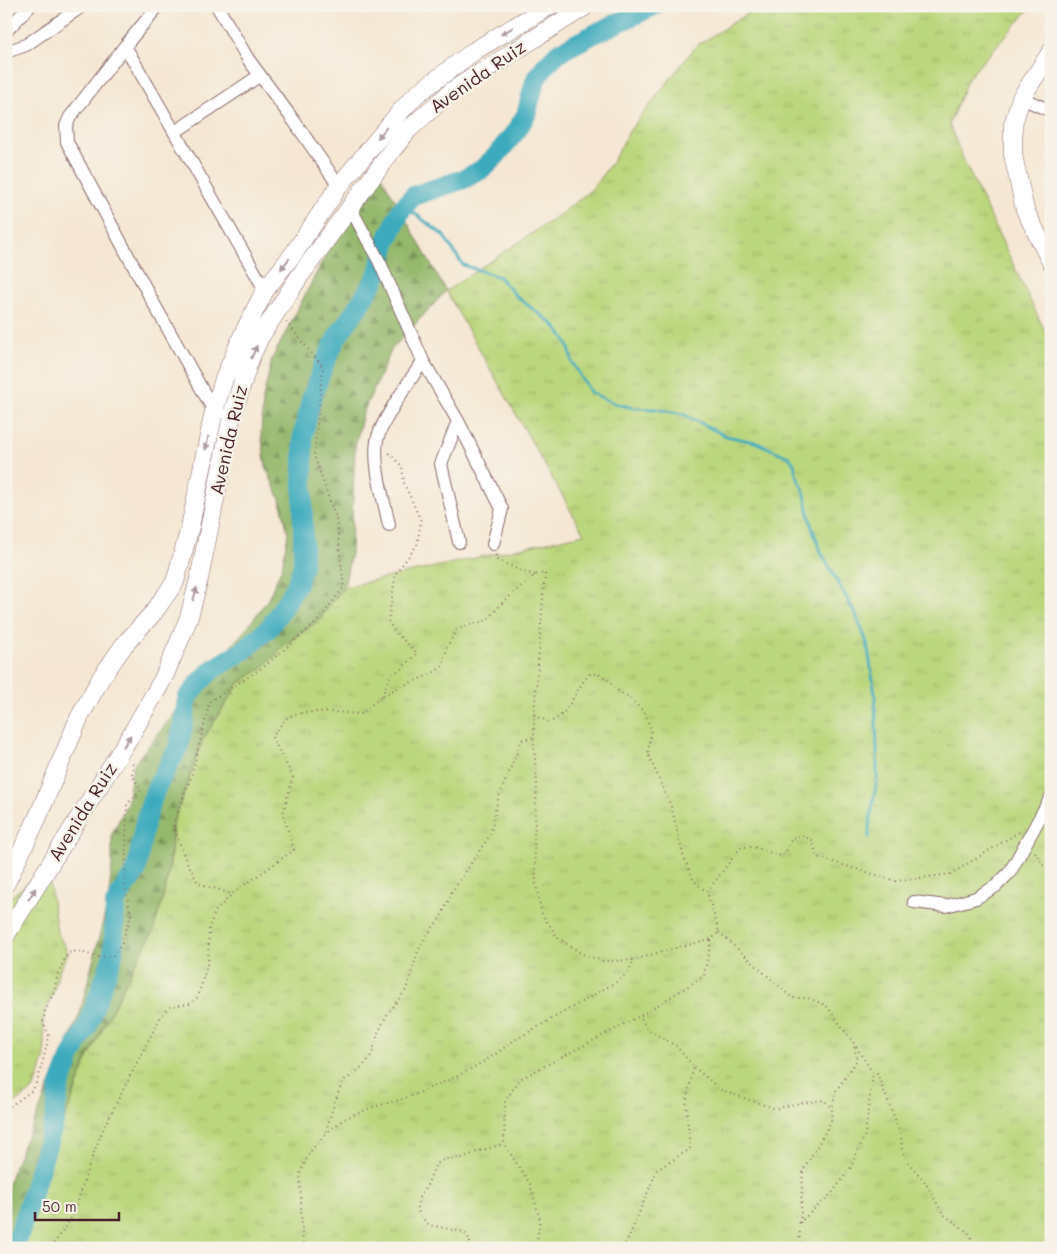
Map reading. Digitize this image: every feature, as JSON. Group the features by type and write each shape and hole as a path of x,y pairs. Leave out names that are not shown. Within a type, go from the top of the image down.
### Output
{"street":[{"path":"6,31 30,6"},
{"path":"6,52 26,45 82,6"},
{"path":"158,6 70,117 66,126 67,142 154,304 214,410 232,415"},
{"path":"217,6 259,76 294,121 339,186"},
{"name":"Avenida Ruiz","path":"6,883 37,819 79,718 102,678 124,646 154,612 175,582 190,527 214,410 224,379 244,332 265,290 294,253 339,186 417,94 474,51 549,6"},
{"name":"Avenida Ruiz","path":"6,935 132,733 163,679 189,617 200,579 232,415 250,359 260,337 299,277 409,129 453,90 575,9"},
{"path":"125,46 265,290"},
{"path":"1051,52 1021,98 1014,124 1013,155 1025,210 1051,262"},
{"path":"175,132 259,76"},
{"path":"1021,98 1051,111"},
{"path":"350,208 380,263 423,361 458,422 502,509 493,544"},
{"path":"389,525 376,458 377,440 383,425 423,361"},
{"path":"458,422 441,464 459,542"},
{"path":"914,902 946,906 976,898 996,886 1010,872 1051,798"}],"path":[{"path":"232,894 198,883 185,858 173,824 192,774 210,700 262,668 318,621 344,587 336,519 314,455 323,367 282,317"},
{"path":"377,440 402,466 404,484 421,521 418,545 396,574 388,621 395,632 418,653 400,670 390,674 382,696"},
{"path":"493,544 497,560 535,575 545,574 534,715 537,784 534,841 536,885 542,914 558,938 582,954 603,961 634,960 712,939 719,932"},
{"path":"51,1248 74,1214 89,1165 103,1129 160,1018 172,1006 190,1004 198,997 208,961 209,928 215,912 232,894 294,850 283,813 293,777 272,737 288,717 299,713 332,711 362,714 382,696 408,683 433,674 443,666 447,647 457,629 487,620 504,601 535,575"},
{"path":"534,715 550,722 558,719 564,714 584,679 590,674 598,674 606,678 644,712 651,729 648,754 671,806 686,865 694,881 707,892 719,932 792,998 808,998 826,1006 873,1073 877,1073 901,1135 902,1150 908,1163 925,1182 944,1214 968,1232 977,1248"},
{"path":"325,1134 334,1101 343,1081 366,1063 372,1054 378,1033 388,1013 406,990 418,951 427,935 441,917 452,892 490,835 498,799 522,740 534,737"},
{"path":"6,1109 33,1090 40,1076 49,1036 43,1022 44,1011 54,992 58,973 68,953 78,951 97,957 113,956 122,943 131,915 125,886 127,804 141,790 132,775 134,765 132,759"},
{"path":"707,892 741,847 754,847 780,856 786,852 792,838 800,835 812,840 816,857 896,881 951,874 1019,831"},
{"path":"536,1248 540,1220 530,1184 504,1144 505,1101 520,1079 640,1016 704,976 712,939"},
{"path":"305,1248 302,1235 300,1174 309,1153 325,1134 344,1119 370,1108 409,1097 466,1072 490,1058 513,1041 618,981 629,971 634,960"},
{"path":"640,1016 647,1029 676,1046 694,1067 721,1090 776,1109 794,1104 824,1100 832,1109"},
{"path":"799,1248 803,1171 831,1122 836,1091 857,1060 853,1042"},
{"path":"622,1248 628,1240 657,1170 690,1148 686,1101 694,1067"},
{"path":"799,1223 832,1193 850,1170 865,1135 873,1073"},
{"path":"470,1248 470,1240 464,1232 430,1225 420,1216 418,1208 419,1198 427,1185 434,1166 439,1162 446,1159 462,1158 504,1144"}],"green space":[{"path":"759,6 1032,6 968,78 949,124 963,159 1051,344 1051,1248 21,1248 35,1199 86,1062 152,932 170,864 173,824 202,741 239,683 262,668 288,642 318,621 344,587 584,534 446,291 562,213 591,190 613,161 630,130 696,46"},
{"path":"377,168 446,291 392,349 363,413 355,447 351,553 344,587 318,621 288,642 262,668 239,683 202,741 173,824 170,864 153,932 86,1062 35,1199 21,1248 6,1248 6,1189 80,1013 108,901 112,867 112,834 127,804 133,765 199,683 246,629 268,599 282,567 288,533 280,499 266,468 261,433 263,398 272,359 350,208"},
{"path":"47,867 57,932 68,953 58,973 54,992 45,1011 43,1022 45,1055 39,1076 33,1090 6,1109 6,901"}],"waterway":[{"path":"12,1248 20,1232 54,1123 59,1088 71,1056 88,1025 113,956 115,904 125,886 136,872 145,821 156,788 179,746 188,697 213,669 243,651 269,628 297,583 303,565 303,435 311,400 337,337 377,276 386,243 401,210 413,196 464,179 481,170 495,157 517,130 526,115 535,81 545,66 558,53 654,6"},
{"path":"401,210 414,213 443,235 463,265 499,277 517,297 553,324 565,339 572,362 591,393 616,404 683,414 726,436 755,442 789,457 794,464 796,474 804,491 812,528 822,554 856,615 867,643 875,694 877,751 877,779 869,837"}]}
